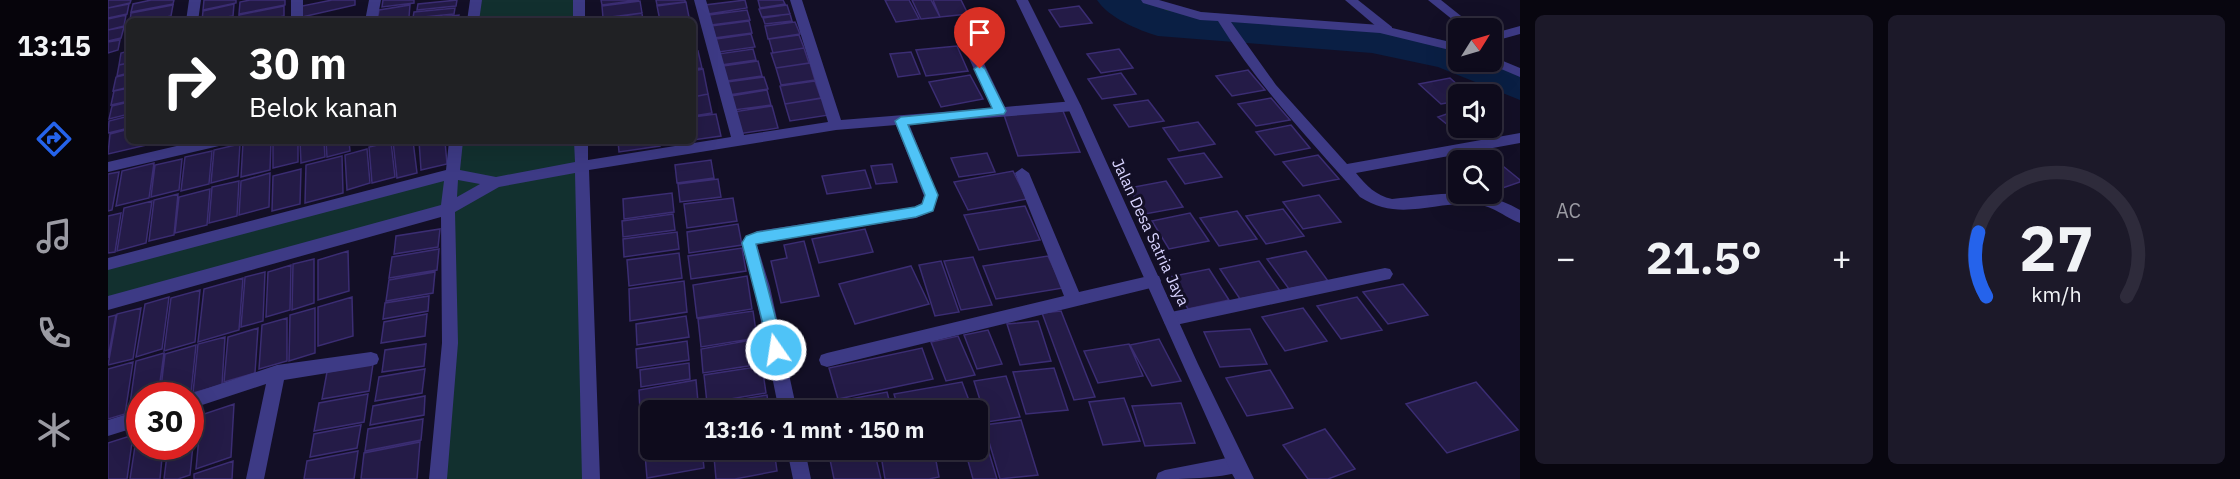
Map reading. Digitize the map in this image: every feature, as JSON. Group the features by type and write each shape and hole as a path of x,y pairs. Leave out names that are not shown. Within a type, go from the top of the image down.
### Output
{"street":[{"path":"192,18 195,0"},
{"path":"297,0 297,18"},
{"path":"372,18 375,0"},
{"path":"473,18 476,0"},
{"path":"579,0 579,18"},
{"path":"699,0 739,141"},
{"path":"796,0 836,125"},
{"name":"Jalan Desa Satria Jaya","path":"1022,0 1074,106 1125,224 1154,281 1192,369 1206,391 1220,432 1241,472"},
{"path":"1147,0 1200,16 1388,30 1448,43"},
{"path":"1351,0 1388,30"},
{"path":"1434,0 1457,18"},
{"path":"1223,18 1244,54 1269,87 1365,193 1379,202 1392,205 1474,198 1497,204 1520,217"},
{"path":"960,26 1000,111"},
{"path":"1502,35 1520,30"},
{"path":"1502,65 1520,73"},
{"path":"108,303 447,209 496,182 836,125 1074,106"},
{"path":"786,400 762,287 749,243 757,237 916,212 928,207 931,195 901,121"},
{"path":"1344,170 1520,138"},
{"path":"108,167 177,147 198,144"},
{"path":"438,479 450,343 447,209 456,144"},
{"path":"581,144 591,479"},
{"path":"1022,173 1074,300"},
{"path":"108,264 452,174 496,182"},
{"path":"1171,320 1385,274"},
{"path":"828,360 1154,281"},
{"path":"204,396 277,373 371,359"},
{"path":"255,479 277,373"},
{"path":"108,428 126,422"},
{"path":"798,460 801,479"},
{"path":"1166,479 1241,472"}],"green space":[{"path":"476,0 579,0 579,18 473,18"},
{"path":"1117,0 1147,0 1179,10 1388,30 1448,45 1448,55 1372,40 1158,23"},
{"path":"1502,66 1520,73 1520,85 1488,72 1502,72"},
{"path":"456,144 581,144 591,479 438,479 447,209 108,303 108,264 451,174"}],"building":[{"path":"108,0 131,0 130,3 108,8"},
{"path":"151,0 174,0 173,4 131,12 133,4"},
{"path":"204,0 236,0 236,3 203,10"},
{"path":"285,0 285,5 239,14 240,2"},
{"path":"332,0 355,0 355,5 302,17 302,6"},
{"path":"383,0 414,0 414,3 382,7"},
{"path":"457,0 456,6 417,10 418,4"},
{"path":"601,0 639,0 602,5"},
{"path":"656,0 685,0 685,2 657,5"},
{"path":"745,0 747,8 708,14 705,5"},
{"path":"758,0 783,0 785,4 760,8"},
{"path":"885,0 909,0 919,19 896,22"},
{"path":"912,0 931,0 940,17 921,19"},
{"path":"933,0 961,0 968,14 940,17"},
{"path":"640,1 642,13 603,18 602,6"},
{"path":"686,2 689,17 659,18 657,6"},
{"path":"129,4 127,14 108,18 108,8"},
{"path":"234,4 233,16 202,18 203,11"},
{"path":"173,5 171,16 162,18 130,18 131,13"},
{"path":"410,5 409,17 378,18 379,10"},
{"path":"787,5 790,14 762,17 759,9"},
{"path":"284,6 284,16 275,18 239,18 239,15"},
{"path":"1079,6 1092,23 1060,27 1049,10"},
{"path":"455,8 454,14 413,18 414,12"},
{"path":"747,10 750,20 711,25 709,15"},
{"path":"642,13 643,18 610,18"},
{"path":"790,14 792,21 765,24 763,18"},
{"path":"126,15 124,26 108,30 108,19"},
{"path":"459,15 458,18 431,18"},
{"path":"749,21 752,33 714,38 711,26"},
{"path":"795,22 800,34 768,39 765,26"},
{"path":"124,27 121,38 108,41 108,30"},
{"path":"751,34 755,47 719,52 716,39"},
{"path":"799,35 804,48 773,53 769,39"},
{"path":"120,40 118,50 108,53 108,42"},
{"path":"957,46 968,71 926,76 916,50"},
{"path":"804,48 809,63 776,68 771,53"},
{"path":"753,49 756,60 721,65 718,54"},
{"path":"1119,49 1133,68 1101,73 1087,54"},
{"path":"696,51 698,51 702,68 696,69"},
{"path":"126,52 126,64 119,65 121,53"},
{"path":"911,52 920,74 898,77 890,54"},
{"path":"758,61 762,76 727,81 723,66"},
{"path":"810,63 815,80 781,85 776,68"},
{"path":"126,64 126,74 117,76 119,65"},
{"path":"703,69 708,94 696,96 696,70"},
{"path":"1248,70 1265,90 1232,96 1216,76"},
{"path":"1121,73 1136,94 1102,99 1088,79"},
{"path":"126,75 126,88 113,91 116,77"},
{"path":"970,75 983,99 941,107 929,82"},
{"path":"764,77 768,89 729,95 727,82"},
{"path":"1450,78 1457,84 1448,84 1448,103 1441,104 1419,84"},
{"path":"815,81 821,98 785,104 780,86"},
{"path":"126,89 126,102 111,105 114,91"},
{"path":"767,90 771,105 734,110 731,96"},
{"path":"708,94 712,113 696,116 696,96"},
{"path":"823,98 829,115 790,121 785,104"},
{"path":"1271,98 1290,120 1256,126 1238,104"},
{"path":"1148,100 1164,121 1129,127 1114,105"},
{"path":"126,103 126,115 109,119 112,106"},
{"path":"772,106 778,128 738,134 733,112"},
{"path":"1063,111 1080,152 1018,156 1004,115"},
{"path":"716,114 721,136 696,140 696,117"},
{"path":"1448,114 1448,125 1438,117"},
{"path":"126,117 126,129 108,133 109,121"},
{"path":"1198,122 1215,144 1179,151 1163,128"},
{"path":"1291,125 1310,148 1275,155 1256,132"},
{"path":"126,130 126,144 151,144 108,154 110,134"},
{"path":"240,144 238,176 211,183 214,150"},
{"path":"243,144 271,144 270,170 241,177"},
{"path":"273,144 298,144 298,162 273,168"},
{"path":"300,144 324,144 325,157 301,163"},
{"path":"326,144 349,144 350,151 327,157"},
{"path":"391,144 395,177 372,183 369,147"},
{"path":"393,144 413,144 417,173 397,178"},
{"path":"419,144 445,144 447,164 421,170"},
{"path":"618,144 660,144 660,146 619,152"},
{"path":"367,149 370,183 347,190 345,155"},
{"path":"212,151 209,184 181,191 185,157"},
{"path":"987,153 995,172 959,177 951,158"},
{"path":"1204,153 1222,177 1185,184 1168,159"},
{"path":"1318,155 1339,179 1303,186 1283,162"},
{"path":"342,156 343,193 305,203 306,165"},
{"path":"182,159 179,190 151,197 155,165"},
{"path":"711,160 714,178 677,183 675,165"},
{"path":"154,163 149,198 116,206 122,171"},
{"path":"892,164 897,182 876,184 871,166"},
{"path":"1502,165 1520,180 1520,182 1502,188"},
{"path":"301,169 300,204 272,211 273,176"},
{"path":"865,170 871,188 827,194 822,176"},
{"path":"1013,171 1027,199 968,210 954,182"},
{"path":"119,172 112,210 108,211 108,174"},
{"path":"270,173 269,207 239,215 241,181"},
{"path":"718,179 721,197 680,202 678,184"},
{"path":"239,181 237,216 209,223 212,187"},
{"path":"1166,181 1183,207 1145,214 1129,188"},
{"path":"210,189 207,225 175,233 179,197"},
{"path":"672,193 674,212 624,219 623,199"},
{"path":"178,194 174,235 149,241 154,200"},
{"path":"1319,195 1341,222 1303,229 1283,202"},
{"path":"733,198 737,221 687,228 684,204"},
{"path":"152,201 146,243 117,251 124,208"},
{"path":"1025,206 1040,240 979,250 964,215"},
{"path":"1283,209 1304,236 1266,244 1246,216"},
{"path":"1237,211 1257,239 1219,246 1200,218"},
{"path":"121,213 115,252 108,253 108,216"},
{"path":"1190,213 1209,241 1169,249 1152,221"},
{"path":"673,214 675,230 623,237 622,221"},
{"path":"738,224 742,245 689,253 687,232"},
{"path":"440,229 438,247 394,254 396,236"},
{"path":"865,229 873,252 819,263 812,239"},
{"path":"677,232 679,249 624,257 623,239"},
{"path":"804,241 819,296 781,303 771,261 787,258 784,245"},
{"path":"742,248 746,271 691,279 688,256"},
{"path":"439,249 437,270 389,278 392,257"},
{"path":"348,251 349,291 318,300 318,260"},
{"path":"1306,251 1328,281 1289,289 1267,259"},
{"path":"679,253 682,278 629,286 627,260"},
{"path":"1048,256 1063,288 996,299 983,266"},
{"path":"973,257 992,305 961,310 944,261"},
{"path":"314,259 314,303 292,310 293,264"},
{"path":"941,261 959,312 935,316 919,265"},
{"path":"1259,261 1280,291 1240,299 1220,269"},
{"path":"291,265 290,310 266,317 268,272"},
{"path":"911,266 929,304 855,324 839,284"},
{"path":"1209,269 1229,300 1188,309 1169,277"},
{"path":"265,272 263,321 241,327 245,277"},
{"path":"435,272 433,293 386,301 389,280"},
{"path":"747,276 752,309 697,318 693,285"},
{"path":"243,278 239,330 198,342 204,289"},
{"path":"684,281 687,312 630,321 629,289"},
{"path":"1403,284 1428,315 1388,324 1363,292"},
{"path":"200,290 195,342 164,351 171,298"},
{"path":"429,296 428,311 383,319 385,303"},
{"path":"169,297 162,349 136,357 145,304"},
{"path":"352,297 353,336 318,346 318,307"},
{"path":"1357,297 1382,330 1341,339 1317,306"},
{"path":"141,308 133,359 108,365 117,314"},
{"path":"315,308 315,353 289,361 290,315"},
{"path":"1303,308 1327,341 1285,351 1262,317"},
{"path":"753,311 757,338 701,347 698,319"},
{"path":"1061,311 1095,397 1074,400 1042,313"},
{"path":"427,314 425,336 381,343 384,322"},
{"path":"116,315 108,358 108,317"},
{"path":"686,316 689,337 637,345 636,324"},
{"path":"287,318 287,361 259,369 262,325"},
{"path":"1038,321 1051,361 1020,365 1007,324"},
{"path":"258,328 255,373 224,382 228,337"},
{"path":"1250,329 1267,364 1220,367 1204,332"},
{"path":"988,330 1002,364 977,369 964,335"},
{"path":"958,336 975,375 946,381 931,342"},
{"path":"225,337 222,385 204,390 204,382 194,382 198,344"},
{"path":"757,339 761,364 703,373 701,349"},
{"path":"1159,339 1181,381 1152,386 1130,345"},
{"path":"687,341 689,360 637,368 636,349"},
{"path":"426,344 424,366 382,372 385,350"},
{"path":"1129,344 1143,376 1098,383 1084,351"},
{"path":"196,345 192,382 162,382 165,354"},
{"path":"922,348 933,379 838,399 829,368"},
{"path":"164,353 160,382 133,382 136,361"},
{"path":"133,362 130,382 126,382 125,414 108,419 108,369"},
{"path":"689,363 690,379 641,387 640,370"},
{"path":"373,364 369,391 322,399 327,372"},
{"path":"762,366 766,393 725,400 707,400 704,375"},
{"path":"1054,368 1068,410 1026,414 1013,372"},
{"path":"425,369 422,393 375,401 379,377"},
{"path":"1270,370 1293,408 1247,416 1226,378"},
{"path":"1006,376 1020,417 988,422 988,400 980,400 974,381"},
{"path":"696,380 698,400 640,400 640,412 639,390"},
{"path":"962,382 969,400 896,400 894,394"},
{"path":"1476,382 1518,430 1447,453 1406,404"},
{"path":"887,392 889,400 845,400"},
{"path":"368,394 364,422 314,431 319,403"},
{"path":"767,395 768,400 736,400"},
{"path":"425,396 424,415 370,425 373,406"},
{"path":"1124,398 1140,441 1103,445 1089,402"},
{"path":"1181,403 1195,443 1145,446 1132,406"},
{"path":"234,404 231,457 196,469 197,460 204,460 204,414"},
{"path":"423,419 421,440 365,451 368,429"},
{"path":"1021,420 1038,475 1000,479 988,438 988,424"},
{"path":"361,425 357,448 310,457 314,434"},
{"path":"1325,429 1355,469 1328,479 1308,479 1283,445"},
{"path":"126,437 126,460 130,460 127,479 108,479 108,443"},
{"path":"420,442 417,479 361,479 364,453"},
{"path":"988,449 997,479 973,479 968,460 988,460"},
{"path":"358,451 354,479 304,479 307,461"},
{"path":"133,460 162,460 160,479 130,479"},
{"path":"166,460 192,460 190,475 178,479 164,479"},
{"path":"646,460 703,460 704,468 647,478"},
{"path":"714,460 775,460 777,471 735,479 716,479"},
{"path":"830,460 876,460 881,479 834,479"},
{"path":"882,460 936,460 939,477 885,479"},
{"path":"233,461 232,479 194,479 194,474"}],"waterway":[{"path":"1117,0 1158,23 1372,40 1448,55"},
{"path":"1488,72 1520,85"}],"route":[{"path":"776,350 762,287 749,243 751,240 757,237 916,212 928,207 931,195 901,121 1000,111 980,69"}]}
